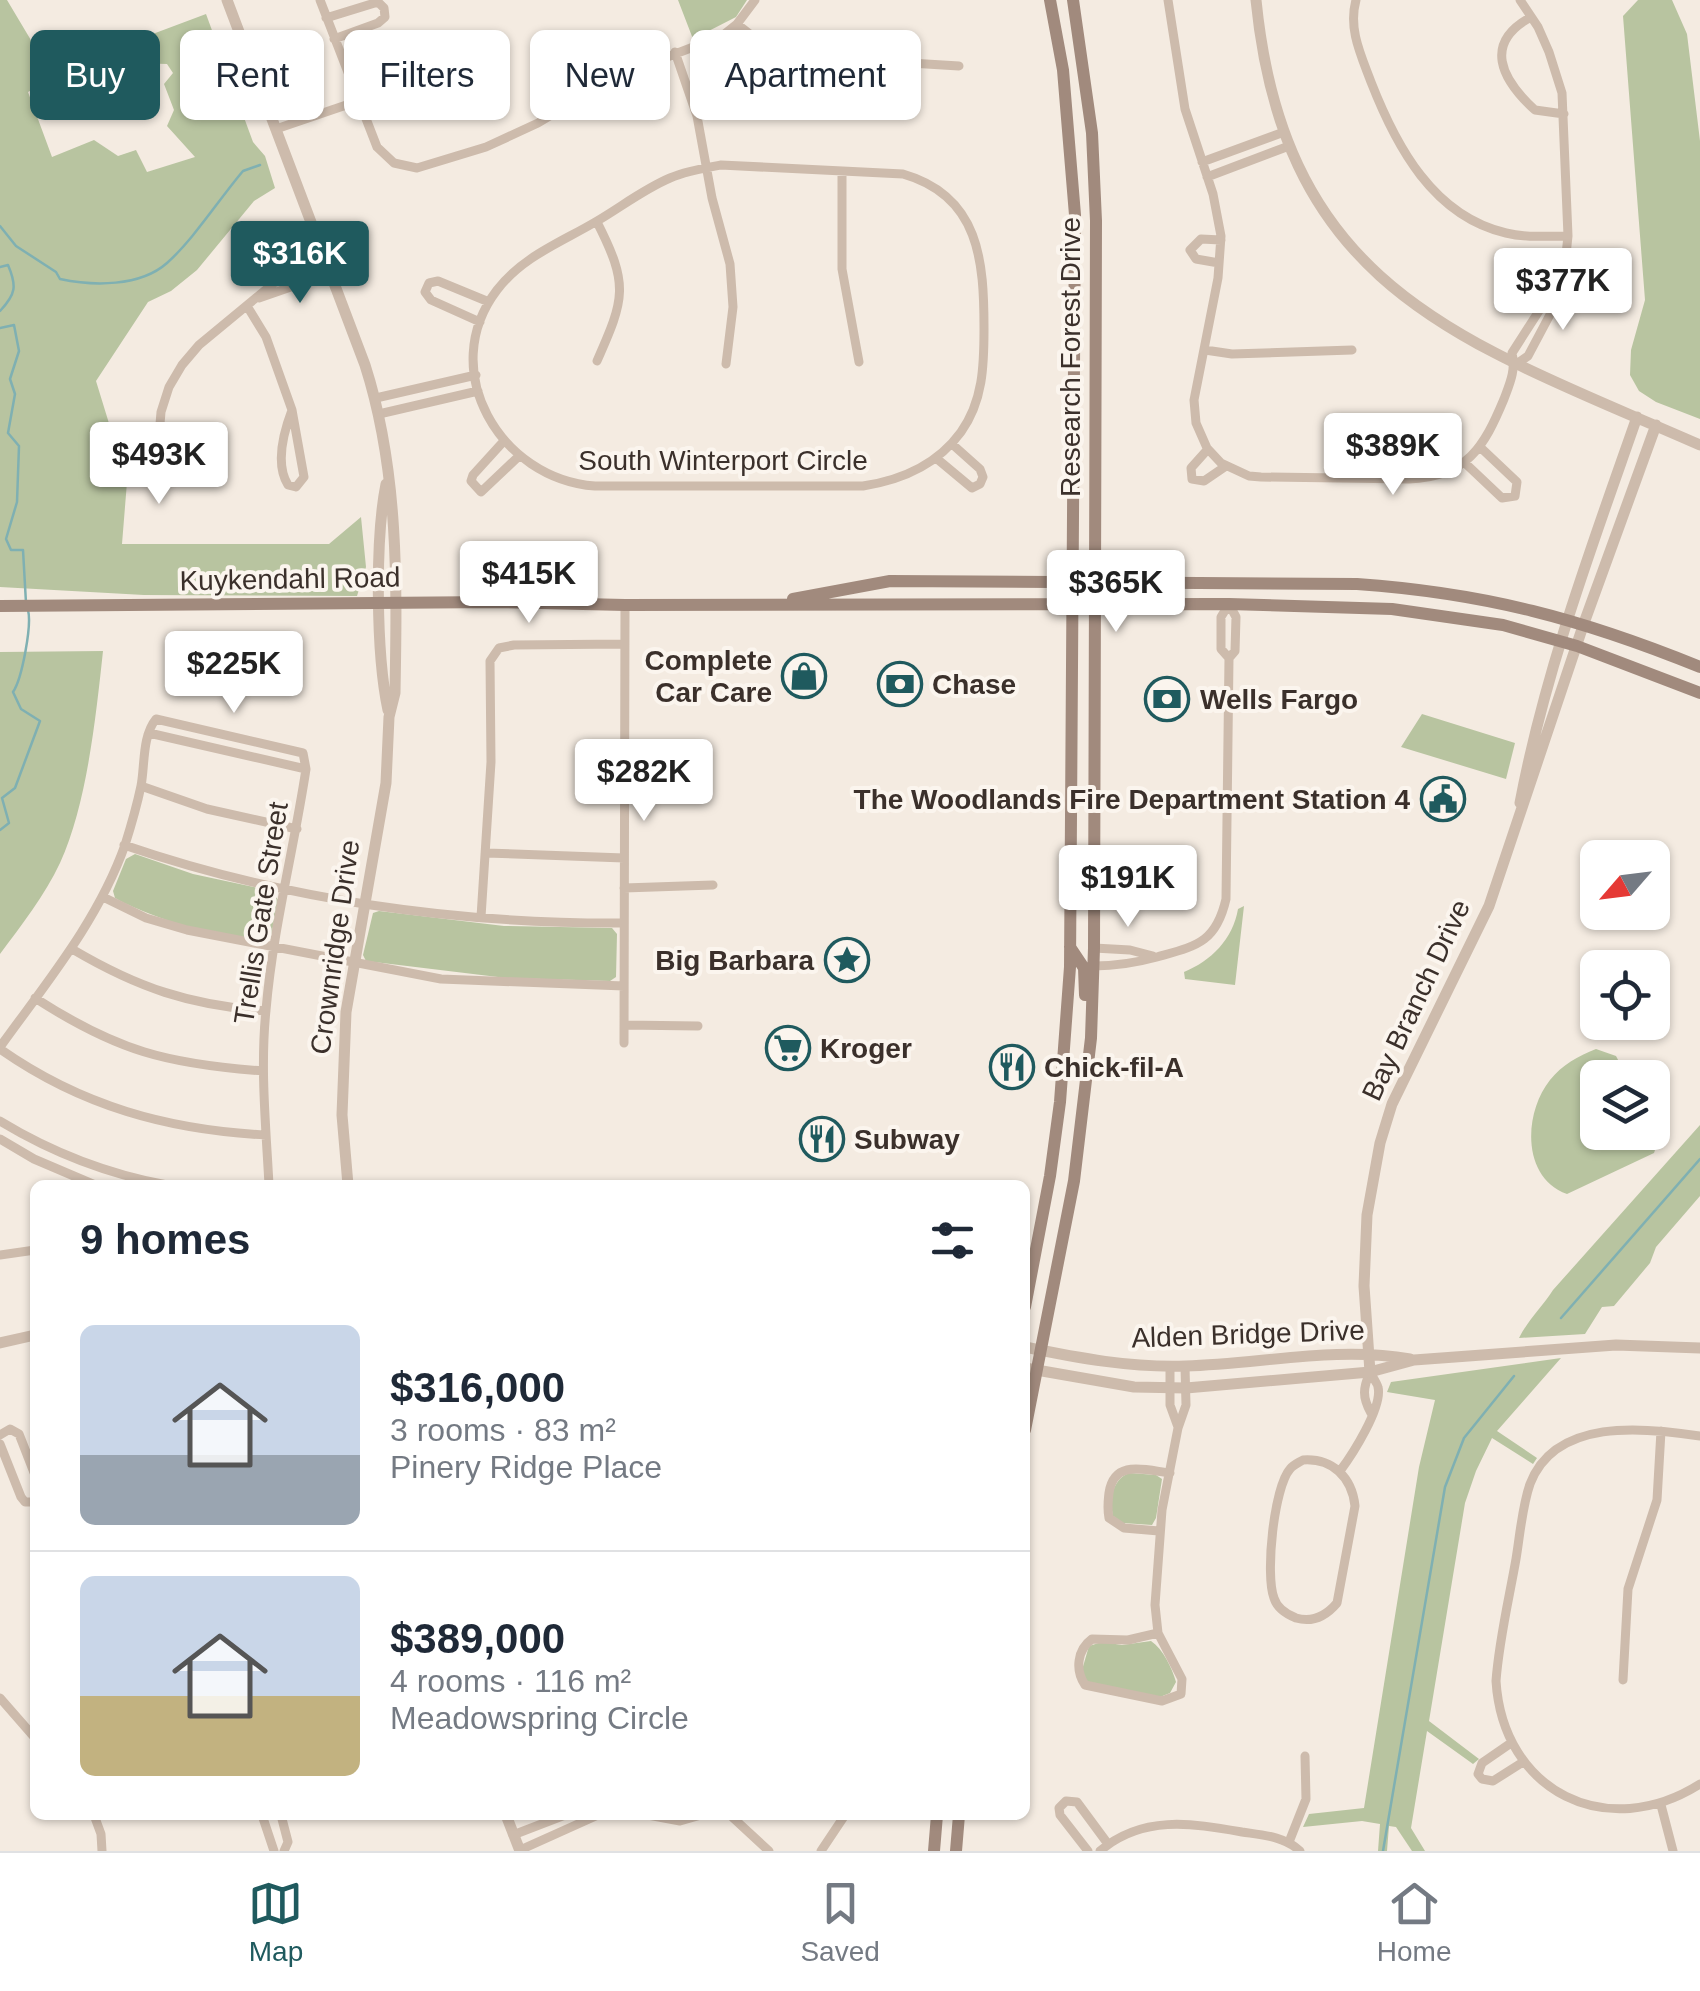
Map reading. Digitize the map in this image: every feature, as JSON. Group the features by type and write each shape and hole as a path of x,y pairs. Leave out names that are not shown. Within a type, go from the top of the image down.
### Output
{"main road":[{"name":"Research Forest Drive","path":"1030,1281 1060,1102 1071,895 1074,188 1062,70 1050,0"},
{"name":"Research Forest Drive","path":"1032,1370 1043,1351 1074,1181 1085,1104 1094,966 1096,190 1074,0"},
{"name":"Kuykendahl Road","path":"761,605 890,582 1357,584 1432,589 1569,619 1700,667"},
{"name":"Kuykendahl Road","path":"0,606 396,602 1230,604 1392,609 1503,625 1577,646 1700,694"},
{"path":"1071,895 1078,912 1082,952 1094,966"},
{"path":"1070,947 1084,968 1086,1007 1092,1021"},
{"path":"934,1851 937,1820"},
{"path":"956,1851 959,1820"}],"street":[{"name":"Crownridge Drive","path":"227,0 376,398 393,500 394,693 386,783 352,964 342,1071 348,1180"},
{"path":"320,0 344,65"},
{"path":"366,120 377,147 394,163 427,167 486,147 538,123 615,77 722,36 738,24 755,0"},
{"path":"1168,0 1185,109 1207,177 1220,240 1194,411 1207,448 1226,466 1261,478 1409,479 1433,477 1465,463 1480,447 1491,429 1515,365 1528,356 1562,292 1568,236 1564,114 1554,66 1520,0"},
{"path":"1256,0 1267,80 1289,146 1327,215 1372,270 1420,310 1515,365 1700,445"},
{"path":"1356,0 1352,20 1358,46 1386,118 1422,178 1450,207 1492,229 1512,234 1568,236"},
{"path":"326,18 370,2 378,2 384,8 385,17 378,23 334,39"},
{"path":"1531,16 1504,38 1500,53 1503,63 1535,110 1564,114"},
{"path":"738,24 765,46 796,56 959,66"},
{"path":"675,52 697,116 732,276 733,307 726,364"},
{"path":"276,130 344,106"},
{"path":"1202,162 1284,132"},
{"path":"1207,177 1289,146"},
{"path":"388,174 394,163"},
{"name":"South Winterport Circle","path":"706,168 892,172 924,182 960,212 978,243 984,283 982,380 970,418 952,444 936,458 900,478 863,486 594,486 551,476 503,442 478,391 475,350 480,322 498,288 532,256 664,180 706,168"},
{"path":"842,171 842,268 859,362"},
{"path":"597,222 617,264 620,289 616,317 597,361"},
{"path":"1219,263 1196,259 1190,250 1201,239 1220,240"},
{"path":"159,436 170,464 167,483 158,487 151,481 148,463 159,436 164,399 182,365 199,346 284,277 325,258"},
{"path":"256,299 331,273"},
{"path":"480,322 432,300 426,292 429,283 438,280 488,302"},
{"path":"247,306 266,336 292,410 304,476 296,488 288,486 283,470 284,432 292,410"},
{"path":"1205,350 1232,354 1352,350"},
{"path":"376,398 476,376"},
{"path":"379,414 478,391"},
{"name":"Bay Branch Drive","path":"1514,832 1528,758 1562,642 1637,417"},
{"name":"Bay Branch Drive","path":"1370,1372 1365,1245 1380,1143 1406,1070 1490,906 1584,623 1656,426"},
{"path":"503,442 473,474 474,488 481,492 488,488 518,456"},
{"path":"936,458 964,484 972,488 980,484 980,469 952,444"},
{"path":"1465,463 1502,498 1515,496 1517,482 1480,447"},
{"path":"1207,448 1191,468 1192,479 1204,482 1226,466"},
{"name":"Crownridge Drive","path":"387,480 382,502 380,603 384,693 389,717"},
{"path":"1094,966 1130,966 1191,949 1206,938 1222,915 1226,899 1229,658 1235,652 1236,617 1230,604"},
{"path":"624,1042 625,605"},
{"path":"480,917 490,762 490,661 500,648 514,646 625,644"},
{"path":"149,733 306,769 302,753 160,718 152,724 149,733 141,786 124,845 102,897 72,949 0,1048 60,1087 126,1114 200,1130 266,1135"},
{"name":"Trellis Gate Street","path":"269,1180 263,1071 266,1011 273,949 306,769"},
{"path":"141,786 207,809 297,829"},
{"path":"124,845 191,868 364,903 513,921 624,923"},
{"path":"486,853 624,858"},
{"path":"624,888 714,885"},
{"path":"102,897 165,924 273,949 442,980 624,986"},
{"path":"1094,948 1130,950 1156,957"},
{"path":"72,949 125,980 160,993 194,1003 266,1011"},
{"path":"35,998 106,1039 163,1059 263,1071"},
{"path":"624,1025 698,1026"},
{"path":"0,1121 30,1139 118,1174 145,1180"},
{"path":"0,1139 34,1160 83,1180"},
{"path":"116,1180 118,1174"},
{"path":"0,1255 30,1251"},
{"path":"0,1343 30,1336"},
{"name":"Alden Bridge Drive","path":"1032,1370 1134,1387 1186,1388 1370,1372 1414,1360 1616,1344 1700,1348"},
{"name":"Alden Bridge Drive","path":"1030,1348 1102,1361 1170,1366 1368,1354 1414,1360"},
{"path":"1170,1366 1170,1405 1178,1428"},
{"path":"1158,1633 1128,1640 1092,1638 1082,1649 1080,1679 1091,1689 1162,1702 1181,1694 1182,1679 1158,1633 1156,1605 1159,1530 1186,1405 1185,1366"},
{"path":"1340,1471 1357,1449 1371,1412 1364,1402 1370,1372"},
{"path":"0,1436 10,1429 19,1434 30,1462"},
{"path":"1623,1680 1628,1589 1657,1500 1661,1431"},
{"path":"1700,1436 1661,1431 1586,1434 1551,1453 1534,1475 1526,1498 1497,1670 1498,1701 1511,1743 1542,1781 1581,1802 1628,1810 1660,1805 1700,1784"},
{"path":"0,1444 21,1497 30,1502"},
{"path":"1303,1460 1314,1460 1340,1471 1354,1494 1355,1506 1340,1596 1329,1612 1318,1618 1291,1616 1274,1600 1270,1568 1273,1527 1286,1474 1303,1460"},
{"path":"1159,1530 1124,1528 1109,1518 1111,1481 1115,1474 1129,1468 1170,1473"},
{"path":"0,1698 30,1732"},
{"path":"1511,1743 1482,1763 1478,1774 1482,1780 1493,1781 1524,1762"},
{"path":"1289,1842 1306,1798 1305,1756"},
{"path":"1088,1851 1060,1814 1066,1802 1077,1802 1104,1847 1134,1830 1176,1822 1289,1842 1300,1851"},
{"path":"1660,1805 1673,1851"},
{"path":"96,1820 102,1851"},
{"path":"264,1820 274,1851"},
{"path":"282,1820 288,1842 284,1851"},
{"path":"508,1820 520,1851 587,1820"},
{"path":"513,1834 551,1820"},
{"path":"735,1820 769,1851"},
{"path":"821,1851 842,1820"}],"green space":[{"path":"0,0 7,0 30,39 30,120 38,120 52,157 94,140 118,156 136,150 147,172 195,157 167,126 174,110 164,84 173,73 167,64 160,64 160,31 206,14 212,30 180,30 180,120 245,120 253,142 265,156 275,188 254,201 197,270 171,291 148,302 96,381 127,482 122,544 329,544 361,517 366,567 357,596 144,595 0,587"},
{"path":"678,0 747,0 736,17 711,30 690,31"},
{"path":"1638,0 1672,0 1687,34 1700,141 1700,419 1656,402 1639,391 1630,375 1631,350 1645,300 1623,16"},
{"path":"103,651 89,759 69,840 47,887 0,954 0,652"},
{"path":"1422,714 1515,743 1506,779 1401,747"},
{"path":"135,854 193,874 272,891 278,900 271,937 258,940 217,935 169,921 115,898 113,891 126,859"},
{"path":"1244,906 1235,985 1185,979 1184,972 1219,948 1238,909"},
{"path":"373,913 504,926 612,928 617,934 616,977 610,981 506,978 366,961 363,955"},
{"path":"1596,1049 1618,1060 1580,1060 1580,1150 1655,1150 1567,1194 1552,1186 1542,1174 1535,1160 1532,1127 1541,1094 1550,1080 1571,1062"},
{"path":"1700,1125 1700,1196 1656,1247 1650,1263 1614,1306 1602,1307 1585,1334 1519,1338 1553,1290"},
{"path":"1561,1358 1497,1431 1537,1458 1533,1464 1492,1438 1465,1503 1429,1721 1479,1759 1473,1764 1427,1731 1411,1828 1425,1851 1412,1851 1396,1827 1389,1826 1387,1851 1378,1851 1380,1824 1362,1821 1303,1827 1309,1814 1364,1808 1419,1467 1435,1400 1387,1392 1391,1382"},
{"path":"1130,1473 1162,1479 1152,1525 1123,1523 1113,1516 1114,1490 1120,1479"},
{"path":"1151,1641 1163,1654 1176,1682 1170,1693 1160,1697 1087,1683 1082,1670 1089,1646"}],"waterway":[{"path":"0,226 16,246 56,272 60,279 101,283 144,277 177,254 243,171 260,165"},
{"path":"0,267 8,265 14,284 12,295 0,311"},
{"path":"0,328 14,325 19,351 10,379 15,394 8,433 19,446 17,502 6,539 11,550 23,550 26,603"},
{"path":"0,830 9,823 2,798 15,788 40,721 21,709 13,692 25,652 28,610"},
{"path":"1561,1318 1700,1159"},
{"path":"1383,1851 1445,1487 1464,1438 1514,1376"}],"place":[{"name":"Complete Car Care","path":"804,676"},
{"name":"Chase","path":"900,684"},
{"name":"Wells Fargo","path":"1167,699"},
{"name":"The Woodlands Fire Department Station 4","path":"1443,799"},
{"name":"Big Barbara","path":"847,960"},
{"name":"Kroger","path":"788,1048"},
{"name":"Chick-fil-A","path":"1012,1067"},
{"name":"Subway","path":"822,1139"}]}
